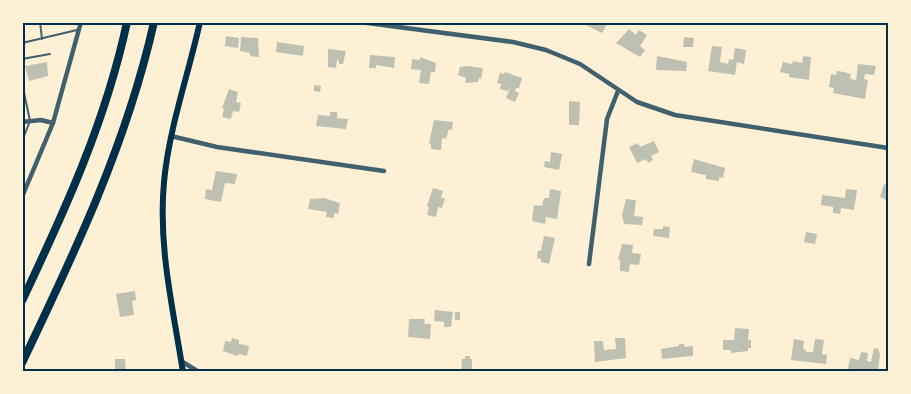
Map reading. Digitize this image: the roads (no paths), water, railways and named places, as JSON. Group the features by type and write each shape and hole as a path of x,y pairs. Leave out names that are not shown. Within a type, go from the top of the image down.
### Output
{"highway":[{"path":"22,301 90,147 111,85 127,22"},
{"path":"22,363 80,241 113,162 135,94 154,22"}],"main road":[{"path":"183,372 163,244 164,184 171,136 200,22"}],"street":[{"path":"22,197 53,123 81,22"},
{"path":"360,22 535,47 573,60 618,91 644,105 675,115 888,148"},
{"path":"588,264 607,119 618,91"},
{"path":"22,122 53,123"},
{"path":"171,136 217,147 384,171"},
{"path":"181,361 199,372"}],"lane":[{"path":"40,22 42,39"},
{"path":"22,43 80,30"},
{"path":"22,59 50,54"},
{"path":"22,84 30,121 22,141"}]}
